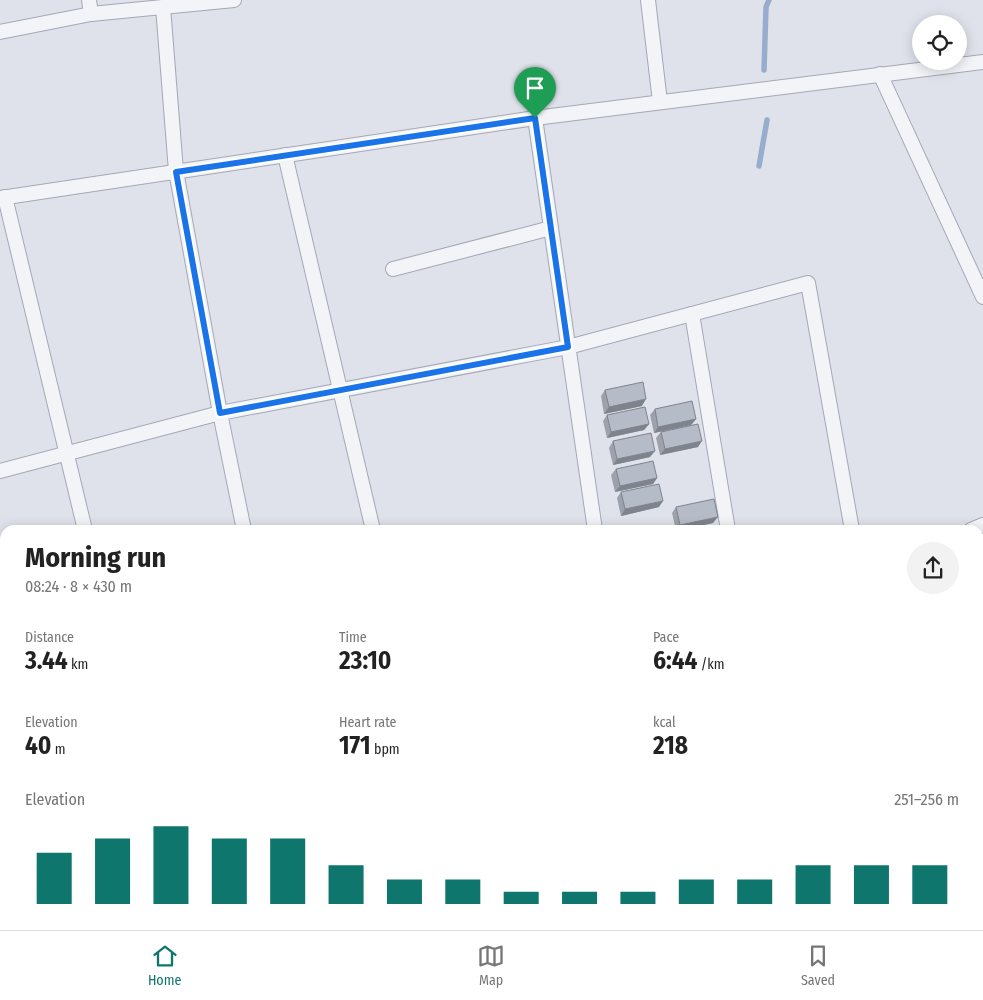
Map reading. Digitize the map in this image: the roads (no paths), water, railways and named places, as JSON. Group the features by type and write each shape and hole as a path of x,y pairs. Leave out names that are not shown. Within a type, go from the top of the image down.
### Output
{"street":[{"path":"0,32 90,7 163,7 234,0"},
{"path":"648,0 660,102"},
{"path":"163,7 176,172 220,413 243,525"},
{"path":"84,525 2,197 535,118 983,62"},
{"path":"880,74 983,297"},
{"path":"535,118 594,525"},
{"path":"285,155 372,525"},
{"path":"392,268 551,228"},
{"path":"0,471 220,413 568,347 808,283 851,525"},
{"path":"692,314 727,525"}],"waterway":[{"path":"764,70 766,7 769,0"},
{"path":"759,166 767,120"}]}
